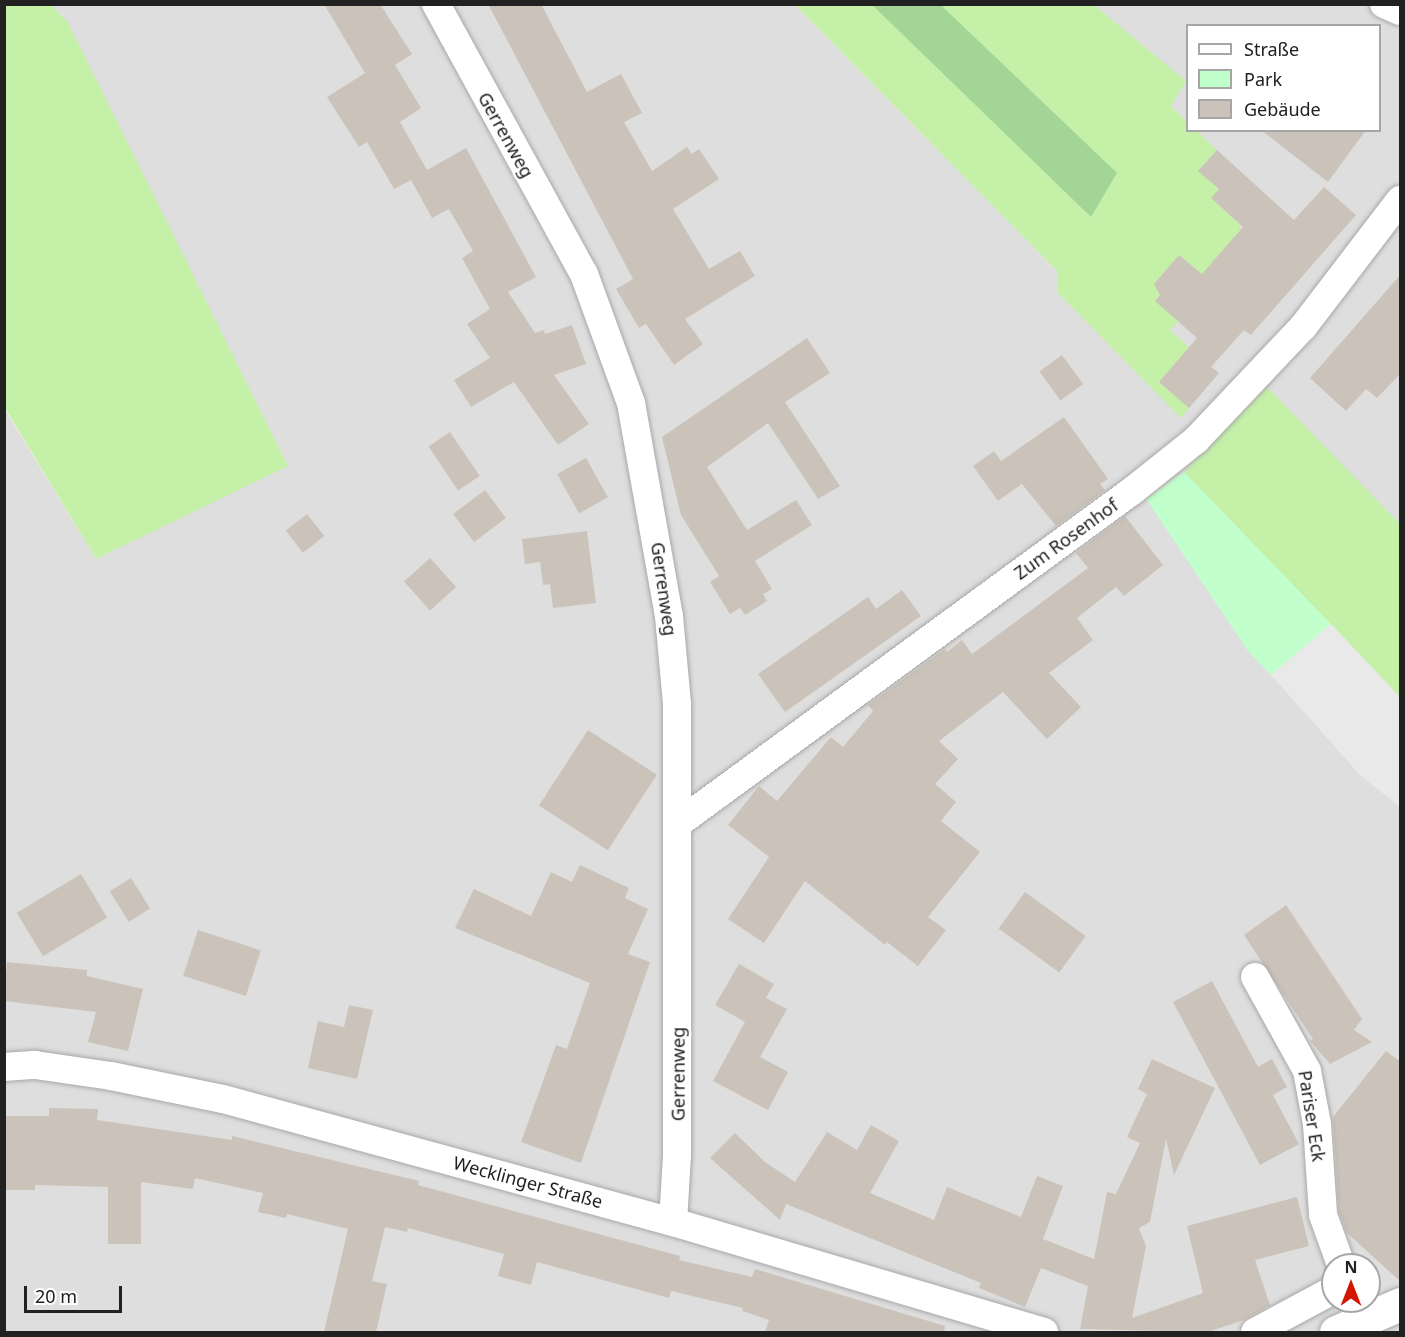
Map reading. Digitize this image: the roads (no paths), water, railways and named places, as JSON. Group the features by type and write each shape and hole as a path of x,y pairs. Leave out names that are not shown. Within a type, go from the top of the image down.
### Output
{"street":[{"name":"Gerrenweg","path":"436,4 584,274 632,402 669,616 677,704 680,822 677,1155 673,1222"},
{"path":"1384,4 1401,11"},
{"name":"Zum Rosenhof","path":"680,822 1132,491 1196,440 1303,327 1401,200"},
{"name":"Pariser Eck","path":"1255,977 1307,1071 1317,1124 1323,1215 1337,1253"},
{"name":"Wecklinger Straße","path":"4,1067 35,1065 224,1099 673,1222 1044,1332"},
{"path":"1255,1332 1321,1296"},
{"path":"1355,1322 1401,1304"}]}
